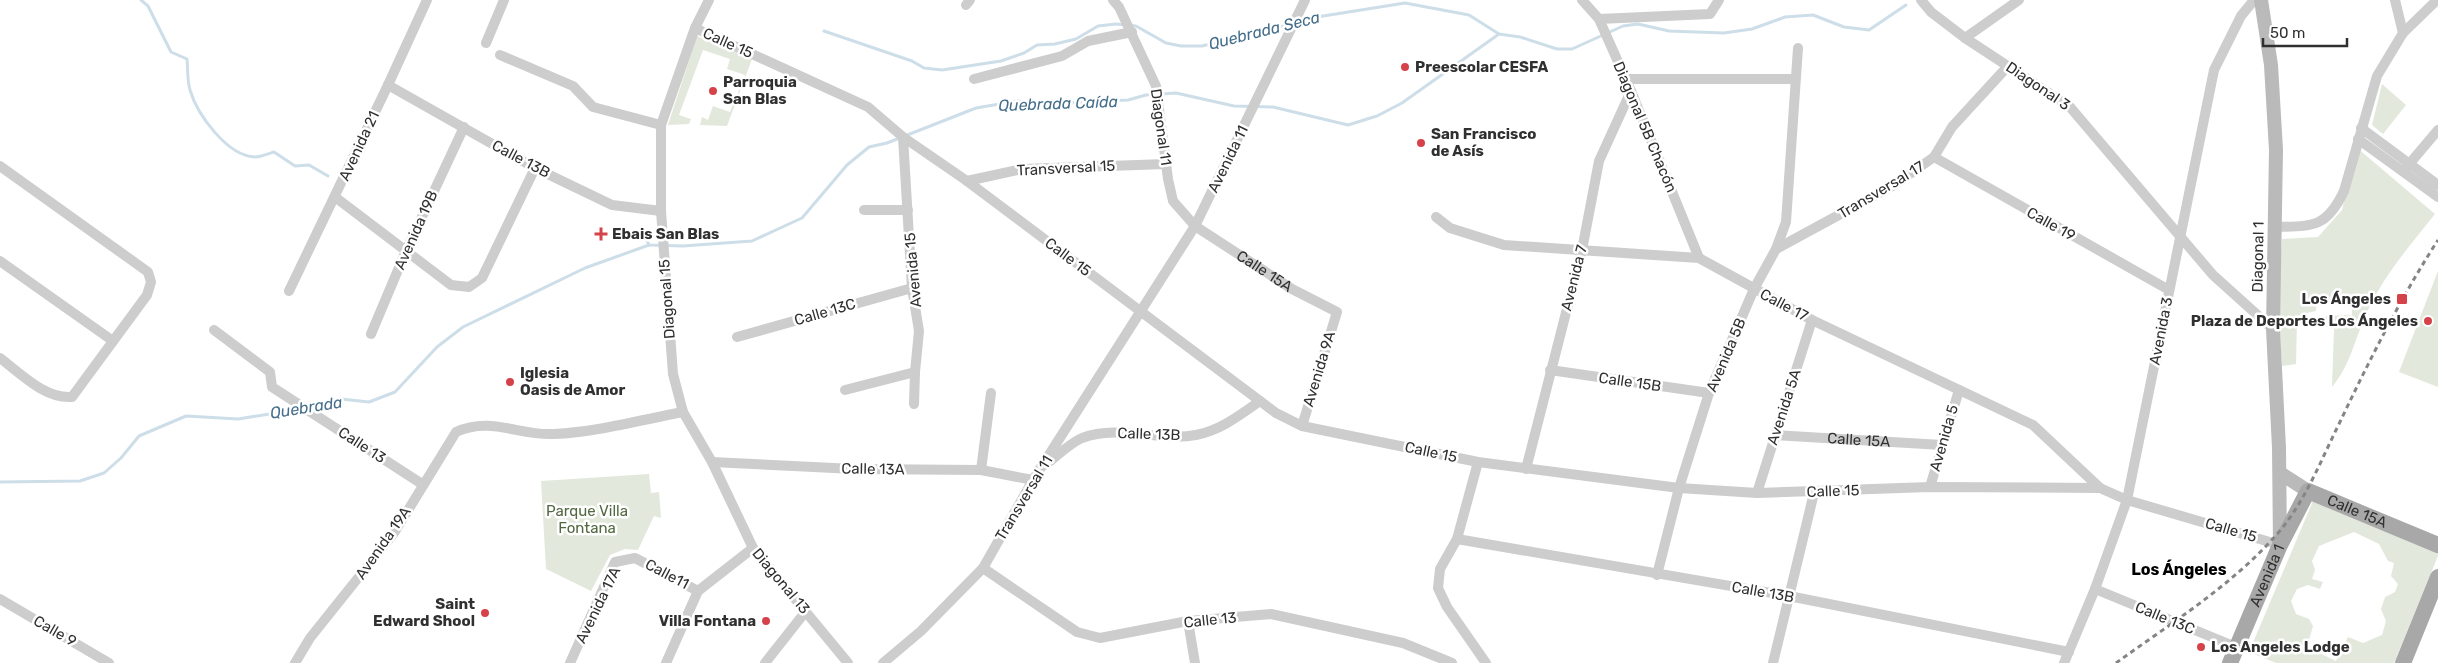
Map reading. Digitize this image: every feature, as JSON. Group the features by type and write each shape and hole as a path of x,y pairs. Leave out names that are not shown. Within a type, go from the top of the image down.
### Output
{"main road":[{"name":"Diagonal 1","path":"2261,0 2271,65 2276,150 2273,329 2280,474 2280,545"},
{"name":"Calle 15A","path":"2280,474 2308,491 2438,545"},
{"name":"Avenida 1","path":"2230,663 2280,545 2308,491"},
{"path":"2402,663 2438,577"}],"street":[{"name":"Avenida 21","path":"289,291 427,0"},
{"path":"486,43 504,0"},
{"name":"Diagonal 15","path":"683,412 673,374 661,211 660,125 694,28 709,0"},
{"name":"Diagonal 11","path":"1113,0 1132,32 1156,86 1166,164 1173,201 1195,226"},
{"name":"Avenida 11","path":"1142,312 1195,226 1305,0"},
{"name":"Diagonal 5B Chacón","path":"1582,0 1599,19 1632,91 1699,258"},
{"path":"1599,19 1710,14 1719,0"},
{"name":"Diagonal 3","path":"1921,0 1930,12 1965,38 2070,107 2179,235"},
{"path":"1965,38 2019,0"},
{"name":"Avenida 3","path":"2064,663 2095,589 2127,500 2179,235 2214,70 2241,16 2254,0"},
{"path":"2394,0 2403,33"},
{"path":"2274,228 2302,227 2321,222 2331,215 2344,191 2377,76 2403,33 2438,0"},
{"name":"Calle 15","path":"694,28 868,107 903,136 967,181 1276,413 1302,426 1478,462 1679,488 1757,493 1930,487 2100,488 2127,500 2280,545"},
{"path":"974,79 1062,56 1088,41 1132,32"},
{"name":"Avenida 5B","path":"1657,575 1679,488 1709,393 1754,289 1776,249 1786,222 1794,79 1798,48"},
{"path":"500,55 573,86 593,107 660,125"},
{"name":"Transversal 17","path":"1776,249 1894,186 1934,157 1952,127 2008,66"},
{"path":"1626,79 1794,79"},
{"name":"Calle 13B","path":"388,85 535,168 612,205 661,211"},
{"name":"Avenida 7","path":"1526,469 1582,250 1599,161 1632,91"},
{"name":"Avenida 19B","path":"371,334 406,251 464,127"},
{"path":"2361,128 2438,197"},
{"path":"2406,168 2438,130"},
{"name":"Avenida 15","path":"903,136 912,288 919,331 914,404"},
{"path":"2358,139 2438,185"},
{"name":"Calle 19","path":"1934,157 2169,290"},
{"name":"Transversal 15","path":"967,181 1022,169 1166,164"},
{"path":"0,166 148,272 151,282 147,295 72,397 59,398 46,392 0,358"},
{"path":"335,197 451,285 468,287 482,278 535,168"},
{"path":"864,210 908,210"},
{"name":"Calle 17","path":"1436,216 1450,228 1504,245 1699,258 1812,320 2033,426 2100,488"},
{"name":"Calle 15A","path":"1195,226 1292,290 1337,312"},
{"path":"2179,235 2214,275 2273,329"},
{"path":"0,261 113,341"},
{"name":"Calle 13C","path":"737,337 912,288"},
{"name":"Transversal 11","path":"883,663 921,631 983,568 1040,468 1142,312"},
{"name":"Avenida 9A","path":"1302,426 1337,312"},
{"name":"Avenida 5A","path":"1757,493 1812,320"},
{"name":"Calle 13","path":"214,330 270,372 272,387 422,484"},
{"name":"Calle 15B","path":"1550,370 1709,393"},
{"path":"845,390 915,372"},
{"name":"Avenida 5","path":"1930,487 1959,390"},
{"path":"981,470 992,393"},
{"name":"Calle 13B","path":"1040,468 1080,439 1118,433 1195,435 1225,426 1260,401"},
{"name":"Avenida 19A","path":"295,663 310,638 394,533 422,484 456,432 470,426 498,426 551,434 577,432 683,412"},
{"name":"Diagonal 13","path":"683,412 712,462 752,548 848,663"},
{"name":"Calle 15A","path":"1775,435 1942,445"},
{"name":"Calle 13A","path":"712,462 854,469 981,470 1033,480"},
{"path":"1478,462 1457,539 1440,569 1438,588 1447,608 1486,663"},
{"path":"2070,488 2079,468"},
{"path":"1773,663 1814,492"},
{"name":"Calle 13B","path":"1457,539 1657,575 1788,596 2069,652"},
{"path":"666,663 698,591 752,548"},
{"name":"Calle11","path":"635,558 698,591"},
{"name":"Avenida 17A","path":"570,663 615,562 635,558"},
{"name":"Calle 13","path":"983,568 1077,632 1088,636 1100,638 1188,621 1271,614 1404,643 1452,663"},
{"name":"Calle 13C","path":"2095,589 2236,647"},
{"name":"Calle 9","path":"0,599 109,663"},
{"path":"765,663 806,611"},
{"path":"1188,621 1195,663"}],"green space":[{"path":"697,36 752,59 727,126 700,125 702,117 708,120 713,106 730,112 745,75 727,69 730,59 703,50 679,115 691,119 689,124 668,125"},
{"path":"2382,84 2406,105 2383,134 2372,125"},
{"path":"2356,147 2435,214 2399,259 2375,295 2344,369 2332,387 2334,329 2325,326 2326,316 2352,315 2352,296 2317,300 2316,311 2302,314 2302,321 2297,321 2296,364 2282,366 2278,300 2282,239 2318,237 2342,210"},
{"name":"Plaza de Deportes Los Ángeles","path":"2438,271 2438,387 2399,372"},
{"name":"Parque Villa Fontana","path":"649,474 651,493 659,492 661,518 654,516 638,550 625,549 610,555 591,591 546,569 541,481"},
{"path":"2313,501 2438,551 2438,556 2394,663 2276,663 2249,652","holes":["2354,532 2379,544 2388,561 2394,563 2391,576 2398,584 2395,592 2385,597 2381,609 2386,621 2382,635 2363,643 2348,637 2336,661 2307,647 2313,626 2309,619 2296,614 2291,601 2297,589 2308,585 2320,589 2323,582 2312,579 2315,570 2312,561 2319,546"]}],"waterway":[{"name":"Quebrada Caída","path":"141,0 148,6 171,52 187,59 188,82 194,100 206,121 224,142 244,155 257,157 274,152 295,166 309,165 328,176"},
{"name":"Quebrada Seca","path":"1297,23 1317,17 1405,3 1469,15 1499,34 1520,37 1557,49 1572,49 1623,26 1638,24 1669,31 1724,33 1752,29 1785,17 1813,15 1844,27 1869,30 1906,5"},
{"name":"Quebrada Seca","path":"824,31 912,61 924,68 942,70 1001,61 1024,53 1037,45 1055,44 1076,39 1098,26 1116,24 1136,26 1166,43 1181,46 1202,46 1291,24"},
{"name":"Quebrada Caída","path":"641,228 649,245 683,246 752,241 802,218 847,165 869,147 887,143 976,108 1017,101 1046,104 1128,100 1146,95 1176,93 1234,106 1273,107 1348,125 1377,116 1402,103 1499,34"},
{"name":"Quebrada","path":"308,407 341,399 369,402 395,392 437,347 463,327 585,268 649,245"},
{"name":"Quebrada","path":"0,482 80,481 104,473 121,458 139,436 186,416 238,419 301,409"}],"railway":[{"path":"2116,663 2222,586 2261,552 2288,521 2312,480 2386,330 2438,240"}],"place":[{"name":"Preescolar CESFA","path":"1405,67"},
{"name":"Parroquia San Blas","path":"713,91"},
{"name":"San Francisco de Asís","path":"1421,143"},
{"name":"Ebais San Blas","path":"601,234"},
{"name":"Los Ángeles","path":"2402,299"},
{"name":"Plaza de Deportes Los Ángeles","path":"2428,321"},
{"name":"Iglesia Oasis de Amor","path":"510,382"},
{"name":"Saint Edward Shool","path":"485,613"},
{"name":"Villa Fontana","path":"766,621"},
{"name":"Los Angeles Lodge","path":"2201,647"}],"district":[{"name":"Los Ángeles","path":"2179,569"}]}
